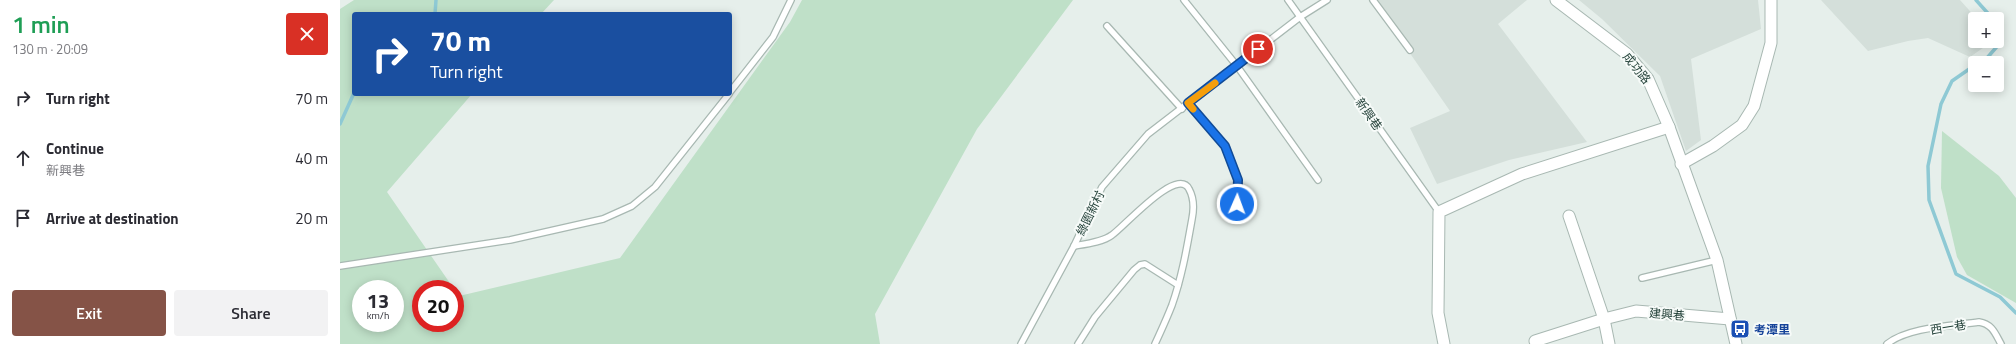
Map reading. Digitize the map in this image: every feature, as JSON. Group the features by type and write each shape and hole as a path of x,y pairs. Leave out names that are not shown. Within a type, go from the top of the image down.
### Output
{"street":[{"name":"成功路","path":"1556,0 1627,54 1648,79 1669,127 1681,164 1717,260 1736,344"},
{"path":"1681,164 1713,146 1742,125 1754,106 1771,42 1771,0"},
{"path":"1444,344 1438,313 1439,212 1522,174 1669,127"},
{"path":"1569,216 1604,319 1609,344"},
{"name":"建興巷","path":"1535,341 1604,319 1636,311 1730,320"}],"lane":[{"path":"732,89 773,36 791,0"},
{"path":"1184,0 1237,66 1318,180"},
{"name":"新興巷","path":"1288,0 1439,212"},
{"path":"1237,66 1300,17 1327,0"},
{"path":"1373,0 1410,50"},
{"path":"1107,26 1182,110"},
{"name":"綠園新村","path":"1020,344 1074,246 1102,187 1148,134 1182,110 1188,103 1237,66"},
{"path":"340,266 510,240 603,219 632,206 656,188 727,96"},
{"path":"1188,103 1225,146 1238,180 1235,218"},
{"path":"1074,246 1111,236 1150,201 1171,186 1181,183 1188,187 1194,209 1173,304 1155,344"},
{"path":"1642,278 1717,260"},
{"path":"1078,344 1095,317 1134,270 1140,265 1145,264 1178,285"},
{"name":"西一巷","path":"1887,344 1893,339 1911,333 1979,322 1987,323 2001,344"}],"shaded area":[{"path":"1373,0 1527,0 1498,24 1587,142 1509,160 1437,184 1410,128 1450,111"},
{"path":"1579,0 1758,0 1761,29 1691,59 1701,140 1686,151 1660,76 1602,19"},
{"path":"1821,0 1960,0 1971,12 1968,12 1968,48 1983,48 1971,56 1968,56 1928,38 1908,41 1868,51"}],"green space":[{"path":"354,0 554,0 543,12 352,12 352,96 470,96 387,192 448,280 412,280 412,332 464,332 464,295 620,258 790,22 802,0 1073,0 977,129 875,314 880,344 340,344 340,9"},
{"path":"1942,131 1999,176 2016,198 2016,303 1967,275 1957,257 1941,188"}],"waterway":[{"path":"435,12 436,0"},
{"path":"1976,0 1987,12"},
{"path":"1989,56 1996,48"},
{"path":"1968,70 1952,81 1941,104 1928,166 1929,200 1956,274 2000,297 2016,313"},
{"path":"340,124 353,96"}],"slow traffic":[{"path":"1193,109 1188,103 1215,83"}],"place":[{"name":"考潭里","path":"1740,329"}],"route":[{"path":"1237,204 1238,180 1225,146 1188,103 1258,49"}]}
